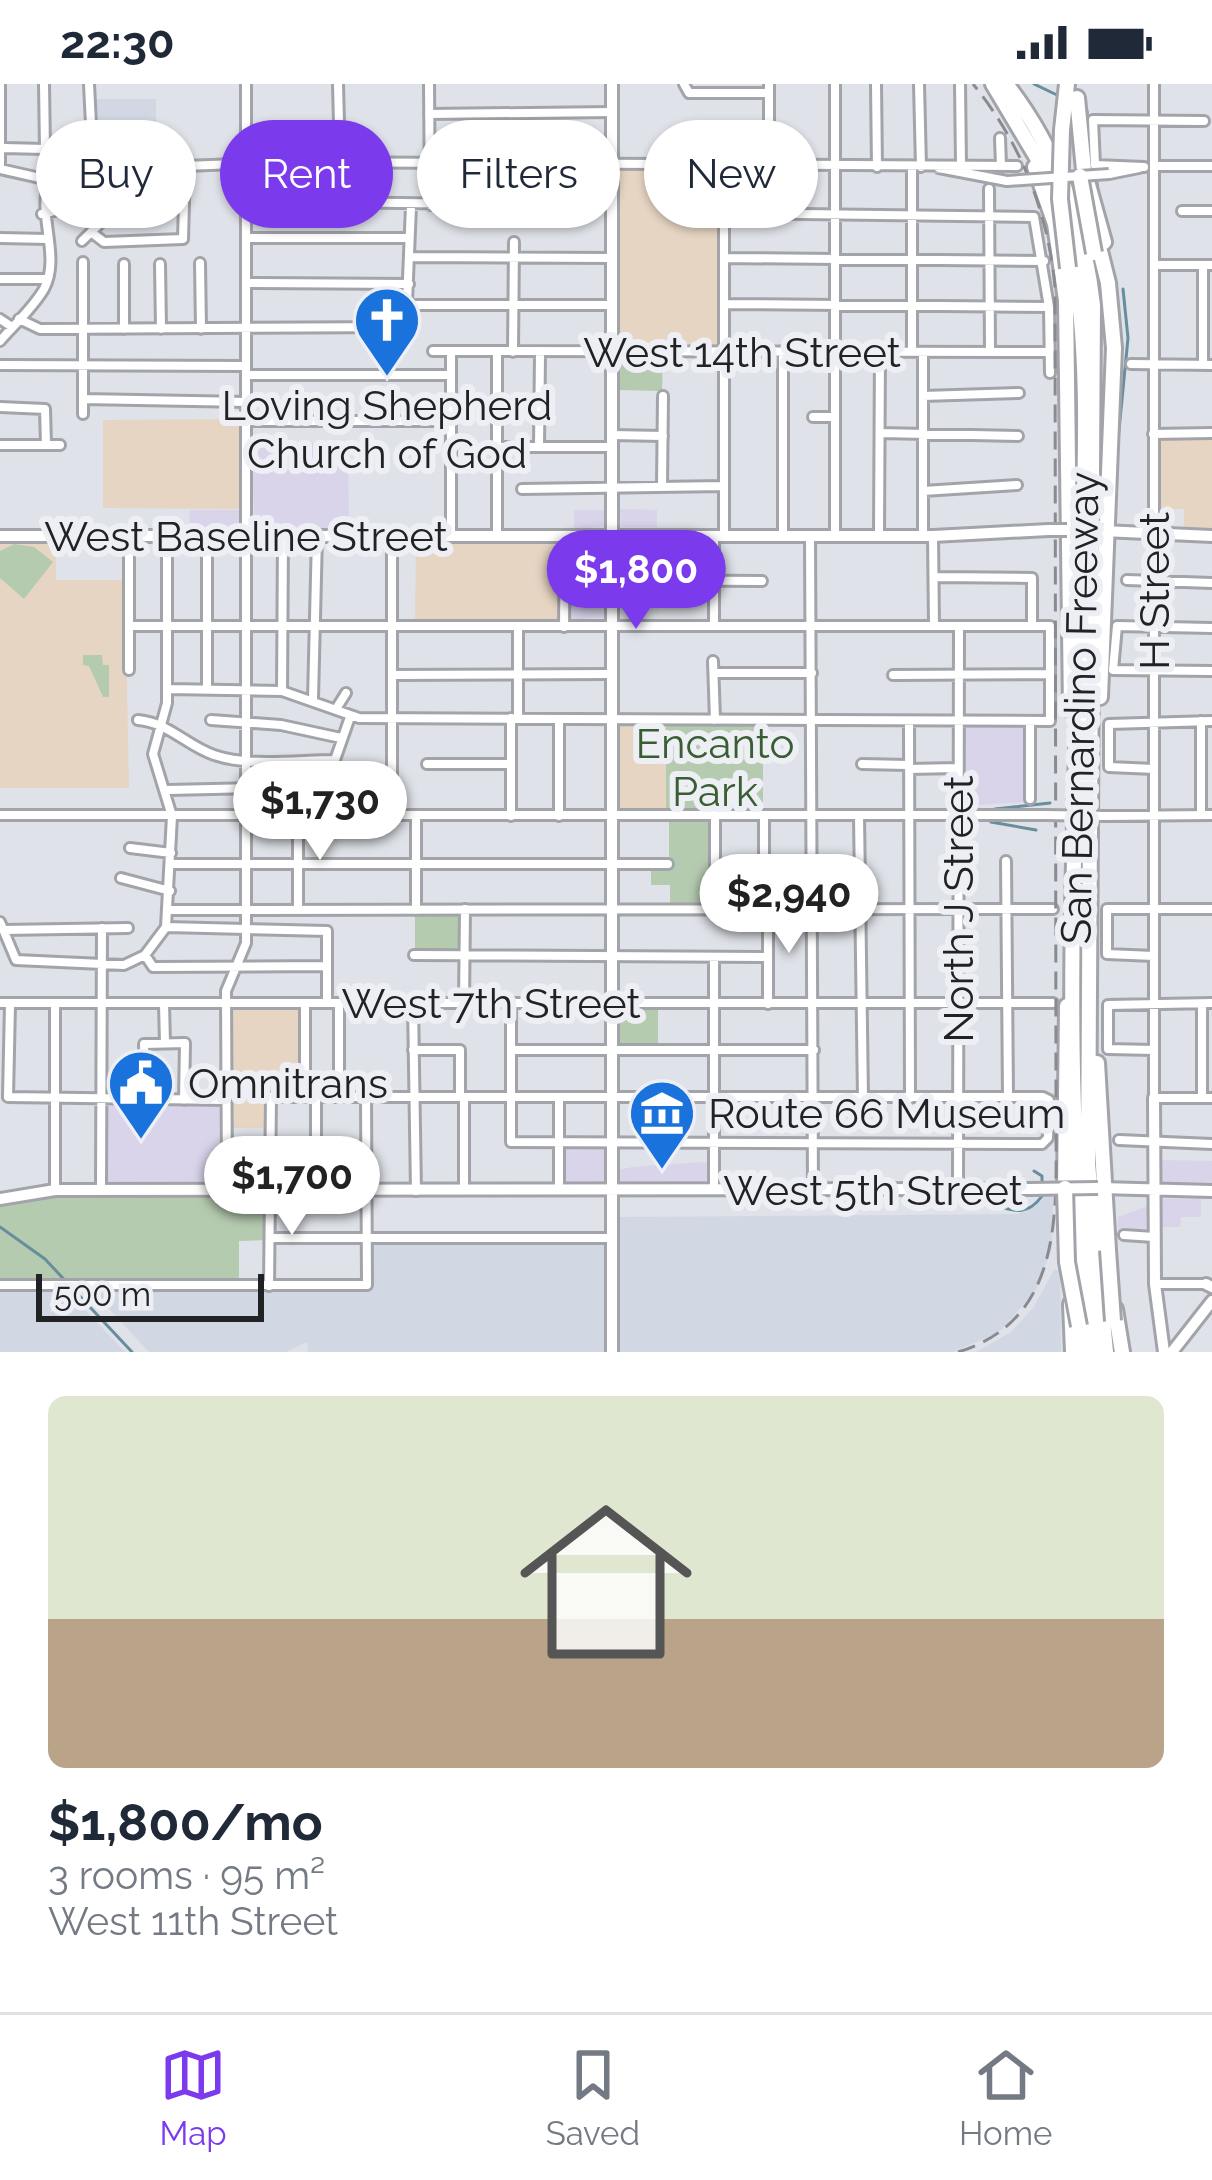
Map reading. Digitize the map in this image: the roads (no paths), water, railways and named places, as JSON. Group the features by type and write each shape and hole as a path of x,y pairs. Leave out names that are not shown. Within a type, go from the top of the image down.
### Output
{"highway":[{"name":"San Bernardino Freeway","path":"993,84 1013,102 1061,178 1090,279 1088,1108 1090,1213 1106,1352"},
{"name":"San Bernardino Freeway","path":"1006,84 1068,224 1083,307 1071,1187 1095,1352"},
{"path":"1067,84 1060,199 1073,294 1081,589"},
{"path":"1077,91 1084,170 1119,302 1122,340 1113,400"},
{"path":"1077,91 1080,176 1108,343 1093,515"},
{"path":"1013,102 1055,224 1066,292 1067,636 1072,762 1078,786"},
{"path":"1013,102 1051,138 1096,233 1112,315 1102,672 1092,720"},
{"path":"1068,363 1073,294"},
{"path":"1073,1352 1064,1041 1075,930"},
{"path":"1090,944 1102,1188 1119,1352"},
{"path":"1088,1108 1098,1227 1119,1352"},
{"path":"1071,1187 1066,1262 1084,1352"}],"main road":[{"path":"612,84 612,120"},
{"path":"613,228 613,1352"},
{"name":"West Baseline Street","path":"0,536 928,536 1067,530 1212,536"},
{"path":"1154,1098 1154,1284 1164,1352"},
{"name":"West 5th Street","path":"0,1199 55,1190 958,1191 1071,1187 1212,1191"},
{"path":"1164,1352 1212,1301"}],"street":[{"path":"0,84 4,148 0,168 36,180"},
{"path":"4,148 45,149 44,84"},
{"path":"89,84 91,120"},
{"path":"246,84 246,120"},
{"path":"338,84 339,120"},
{"path":"429,84 429,120"},
{"path":"835,84 835,536"},
{"path":"876,84 877,167"},
{"path":"919,84 921,167 911,214 912,305 923,396 923,491 934,577 934,626"},
{"path":"960,84 961,165"},
{"name":"H Street","path":"1154,84 1149,166 1154,266 1154,1098"},
{"path":"684,87 769,88 769,120"},
{"path":"429,114 612,112"},
{"path":"1204,121 1093,120 1095,165 1212,166"},
{"path":"1000,138 1001,166"},
{"path":"818,167 1016,166"},
{"path":"921,167 1006,181 1108,174 1149,166"},
{"path":"989,189 990,352"},
{"path":"393,205 417,206"},
{"path":"0,319 40,328 83,329 406,327 410,206"},
{"path":"1182,211 1212,211"},
{"path":"818,213 1034,217 1049,307 1050,373"},
{"path":"0,341 47,279 45,228"},
{"path":"82,241 95,228"},
{"path":"91,232 104,242 183,239 183,228"},
{"path":"227,1190 226,1003 246,931 246,228"},
{"path":"714,626 724,486 724,228"},
{"path":"0,238 48,239"},
{"path":"246,238 409,238"},
{"path":"513,352 514,242"},
{"path":"409,257 613,258"},
{"path":"724,258 1044,261"},
{"path":"83,262 83,413"},
{"path":"200,263 200,329"},
{"path":"124,264 124,329"},
{"path":"160,264 160,329"},
{"path":"1131,364 1208,364 1208,265 1154,266"},
{"path":"0,279 47,279"},
{"path":"246,283 409,284"},
{"path":"409,304 613,304"},
{"path":"724,304 1049,307"},
{"name":"West 14th Street","path":"433,351 1050,352"},
{"path":"783,351 783,536"},
{"path":"879,536 880,351"},
{"path":"452,352 452,536"},
{"path":"497,352 497,536"},
{"path":"539,447 540,352"},
{"path":"0,365 452,375"},
{"path":"923,396 1018,393"},
{"path":"662,484 663,396"},
{"path":"83,399 247,402"},
{"path":"0,407 45,409 46,445"},
{"path":"813,417 835,417"},
{"path":"246,421 452,421"},
{"path":"880,433 1018,436"},
{"path":"1153,434 1212,434"},
{"path":"497,447 663,436"},
{"path":"0,445 60,445"},
{"path":"923,491 1017,485"},
{"path":"522,489 724,486"},
{"path":"129,536 129,670"},
{"path":"128,928 2,926 16,960 124,965 146,955 166,927 171,910 172,815 168,790 153,754 168,689 167,536"},
{"path":"207,536 207,689"},
{"path":"282,692 283,536"},
{"path":"313,699 317,536"},
{"path":"392,536 392,816"},
{"path":"564,627 565,536"},
{"path":"810,536 813,1191"},
{"path":"934,577 1032,578 1032,626"},
{"path":"613,580 762,581"},
{"path":"1127,580 1212,583"},
{"path":"129,626 1050,626 1050,721 350,717 313,699 282,692 168,689"},
{"path":"1212,628 1117,626 1116,673 1212,671"},
{"path":"511,816 518,627"},
{"name":"North J Street","path":"958,1191 959,627"},
{"path":"713,661 715,720"},
{"path":"714,674 812,673"},
{"path":"392,675 613,674"},
{"path":"893,675 1050,674"},
{"path":"336,710 346,693"},
{"path":"334,815 335,760 350,717"},
{"path":"559,719 559,816"},
{"path":"138,720 161,723 216,756 335,760"},
{"path":"212,720 341,738"},
{"path":"909,721 910,1097"},
{"path":"1030,721 1030,799"},
{"path":"0,815 1207,815 1206,721 1112,721 1107,726 1107,763 1113,768 1154,769"},
{"path":"427,764 511,764"},
{"path":"862,764 958,768"},
{"path":"168,790 334,786"},
{"path":"298,815 298,910"},
{"path":"416,816 416,910"},
{"path":"715,816 715,909"},
{"path":"764,816 768,1004"},
{"path":"859,816 862,1098"},
{"path":"130,848 171,858 246,862 668,864"},
{"path":"1006,861 1008,1097"},
{"path":"121,878 170,891"},
{"path":"464,1004 465,909"},
{"path":"171,910 1053,909"},
{"path":"1154,956 1107,954 1107,910 1212,909"},
{"path":"166,927 327,931 327,1003"},
{"path":"100,1190 102,928"},
{"path":"146,955 154,967 326,966"},
{"path":"413,955 768,957"},
{"path":"714,957 714,1191"},
{"path":"304,1003 305,1097"},
{"path":"339,1003 339,1097"},
{"path":"413,1003 416,1191"},
{"path":"269,1286 271,1097 511,1096 714,1096 862,1098 1042,1097 1049,1100 1048,1138 1042,1144 511,1142 511,1096 511,1051 511,1003"},
{"name":"West 7th Street","path":"5,1004 1053,1003"},
{"path":"5,1004 8,1097 227,1100"},
{"path":"55,1004 55,1190"},
{"path":"164,1004 165,1043"},
{"path":"1154,1050 1108,1049 1108,1005 1207,1004 1207,1098 1154,1098"},
{"path":"145,1101 144,1044 165,1043 185,1043 184,1100"},
{"path":"413,1050 460,1050 464,1190"},
{"path":"511,1051 814,1050"},
{"path":"559,1096 559,1190"},
{"path":"316,1097 316,1190"},
{"path":"0,1285 367,1285 366,1097"},
{"path":"1119,1140 1212,1144"},
{"path":"1124,1235 1154,1237"},
{"path":"270,1238 612,1238"},
{"path":"1154,1284 1210,1285"}],"waterway":[{"path":"1034,84 1057,95"},
{"path":"1087,111 1088,141"},
{"path":"1089,145 1093,171"},
{"path":"1097,183 1099,199"},
{"path":"1118,440 1128,338 1123,289"},
{"path":"995,809 1050,803"},
{"path":"991,822 1036,830"},
{"path":"991,1204 1013,1210 1031,1207 1042,1196 1042,1176 1034,1171"},
{"path":"0,1227 45,1259 132,1352"}],"railway":[{"path":"958,1352 994,1335 1020,1312 1038,1284 1049,1251 1056,1178 1055,287 1046,232 1029,180 1005,130 973,84"}],"place":[{"name":"Loving Shepherd Church of God","path":"387,379"},
{"name":"Omnitrans","path":"141,1142"},
{"name":"Route 66 Museum","path":"662,1172"}],"park label":[{"name":"Encanto Park","path":"715,767"}]}
